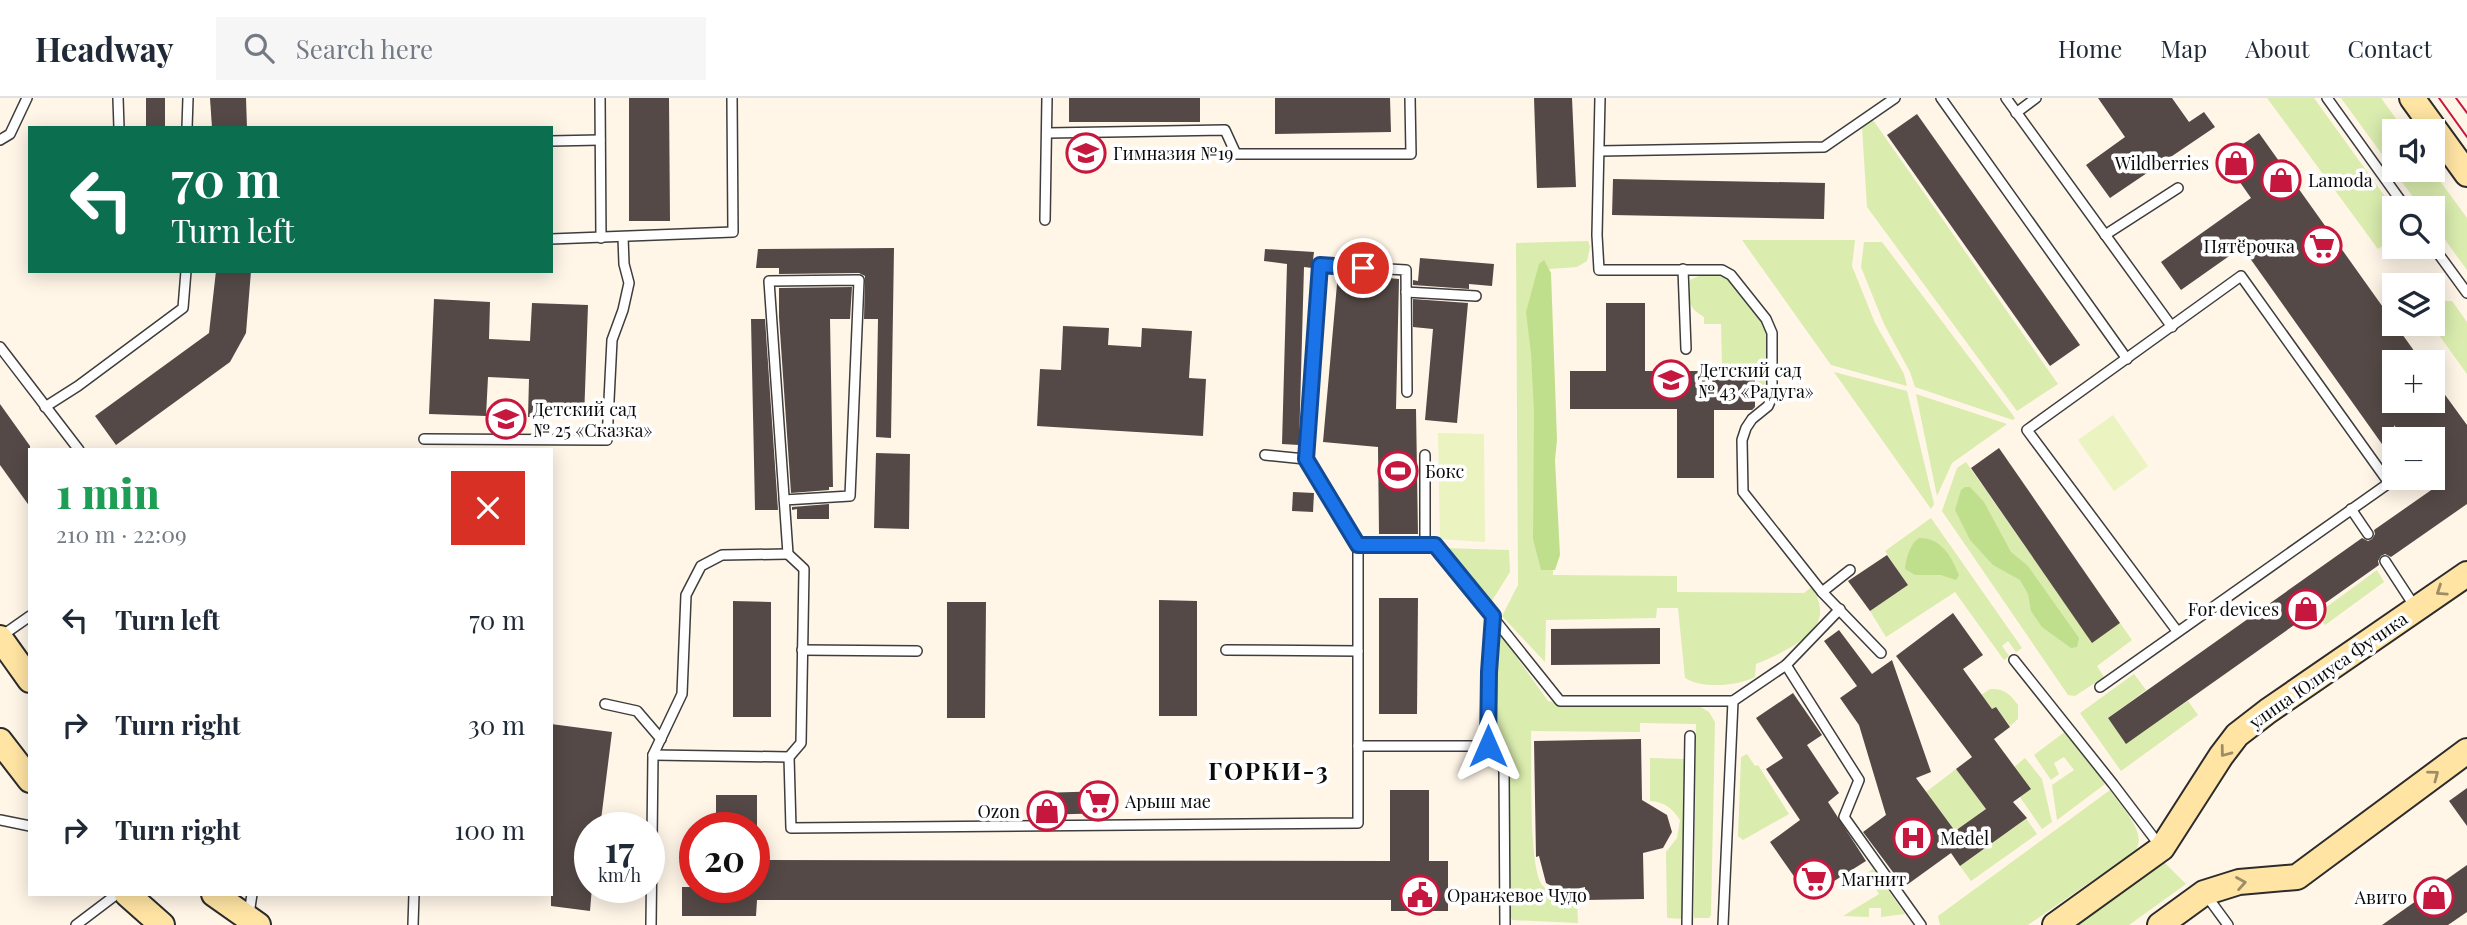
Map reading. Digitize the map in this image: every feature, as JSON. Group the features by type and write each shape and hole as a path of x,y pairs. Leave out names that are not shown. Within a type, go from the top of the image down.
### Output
{"main road":[{"path":"2412,98 2467,174"},
{"name":"улица Юлиуса Фучика","path":"2055,925 2162,848 2221,756 2237,736 2268,711 2467,574"},
{"path":"0,638 28,677"},
{"path":"0,741 28,777"},
{"path":"2160,925 2204,892 2239,882 2297,877 2467,751"},
{"path":"129,896 162,925"},
{"path":"217,896 253,922"}],"lane":[{"path":"0,141 10,134 27,98"},
{"path":"118,98 119,126"},
{"path":"187,126 188,98"},
{"path":"600,98 601,238"},
{"path":"553,239 733,232 732,98"},
{"path":"1045,220 1047,98"},
{"path":"1048,133 1225,130 1236,154 1411,154 1410,98"},
{"path":"1600,98 1597,235 1599,270 1722,270 1731,275 1766,319 1772,333 1772,397 1768,406 1752,419 1742,440 1743,492 1822,592 1881,653"},
{"path":"1600,151 1824,147 1895,98"},
{"path":"1941,98 2127,359"},
{"path":"2006,98 2172,327"},
{"path":"2016,113 2036,98"},
{"path":"2327,98 2397,196"},
{"path":"553,141 600,141"},
{"path":"2105,235 2178,188"},
{"path":"424,439 607,440 612,340 623,310 628,283 623,237"},
{"path":"2442,259 2467,293"},
{"path":"784,500 850,496 859,280 769,281 784,500 788,554 804,569 800,743 789,757 791,828 1357,823 1358,545 1306,459 1320,265 1406,270 1407,392"},
{"path":"1683,269 1686,349"},
{"path":"45,407 78,386 183,308 186,273"},
{"path":"2100,687 2389,483 2241,276 2027,430 2177,631"},
{"path":"1406,292 1476,296"},
{"path":"0,347 77,448"},
{"path":"1265,455 1306,459"},
{"path":"1425,455 1425,544"},
{"path":"2351,509 2368,534"},
{"path":"1358,545 1435,545 1560,701 1733,701 1786,665 1840,609"},
{"path":"650,925 653,755 682,694 686,595 701,566 722,555 788,554"},
{"path":"2385,561 2416,608"},
{"path":"1822,592 1850,570"},
{"path":"1493,616 1488,746 1503,770 1505,925"},
{"path":"0,638 28,617"},
{"path":"802,650 917,652"},
{"path":"1226,650 1358,651"},
{"path":"2014,660 2162,848"},
{"path":"1786,665 1858,780 1843,817 1921,925"},
{"path":"1723,925 1733,701"},
{"path":"605,704 637,711 661,738"},
{"path":"1687,925 1690,736"},
{"path":"1358,746 1488,746"},
{"path":"653,755 789,757"},
{"path":"0,820 28,826"},
{"path":"2204,892 2228,925"},
{"path":"76,925 114,896"},
{"path":"252,896 253,922"},
{"path":"413,925 414,896"}],"green space":[{"path":"2267,98 2314,98 2385,196 2382,196 2382,246 2378,249"},
{"path":"2341,98 2381,98 2396,119 2382,119 2382,154"},
{"path":"1873,120 2058,384 2017,411 1867,207 1862,127"},
{"path":"2402,182 2441,182 2467,218 2467,270 2445,240 2445,196 2412,196"},
{"path":"1742,240 1855,240 1852,266 1875,323 1904,374 1907,386 1831,365"},
{"path":"1588,241 1590,247 1587,261 1577,267 1549,269 1553,575 1677,576 1677,592 1804,593 1813,586 1820,610 1818,622 1795,645 1756,664 1755,677 1748,680 1710,685 1685,678 1678,608 1657,608 1656,618 1546,620 1545,662 1502,616 1518,585 1516,243"},
{"path":"1864,242 1882,242 2015,418 2013,420 1915,387 1910,372 1884,324 1861,267"},
{"path":"1544,260 1551,273 1557,440 1555,460 1560,555 1555,570 1541,570 1533,539 1534,412 1526,312 1539,264"},
{"path":"1703,274 1722,275 1760,319 1767,333 1769,346 1767,395 1758,395 1757,367 1722,367 1721,324 1704,324 1704,317 1690,302 1690,280"},
{"path":"2445,301 2452,301 2467,322 2467,374 2440,336 2445,336"},
{"path":"1834,372 1907,391 1934,504 1931,509"},
{"path":"1916,394 2007,424 1952,463 1937,496"},
{"path":"2113,415 2148,466 2114,491 2078,440"},
{"path":"1438,433 1484,434 1485,542 1440,539"},
{"path":"1966,462 2092,642 2120,623 2132,640 2097,666 2104,677 2075,696 2068,695 1942,511 1957,468"},
{"path":"1970,487 1984,502 2011,552 2028,566 2079,638 2077,647 2071,648 2042,627 2031,611 2028,594 2020,580 1993,565 1970,540 1955,510 1961,490"},
{"path":"1931,518 2022,648 2016,652 2008,641 2002,646 2009,656 2004,660 1955,592 1886,637 1870,611 1908,585 1885,551"},
{"path":"1919,538 1934,541 1945,549 1959,575 1956,580 1941,575 1915,575 1905,569 1909,552"},
{"path":"1446,548 1509,550 1510,572 1490,604"},
{"path":"2377,570 2384,582 2325,625 2317,614"},
{"path":"1498,631 1548,701 1562,704 1695,704 1709,712 1715,722 1709,918 1694,918 1696,724 1640,723 1640,732 1531,731 1533,836 1538,874 1542,885 1549,891 1577,898 1578,923 1512,920 1508,747 1495,726"},
{"path":"2134,674 2146,690 2108,718 2126,743 2188,701 2198,715 2121,771 2080,713"},
{"path":"1990,689 2006,692 2018,705 2018,719 2010,726 1996,707 1992,709 1981,695"},
{"path":"2066,731 2105,784 2057,820 2052,785 2074,770 2064,757 2054,763 2059,774 2051,780 2034,755"},
{"path":"1747,754 1755,766 1758,765 1789,814 1743,840 1738,836 1741,757"},
{"path":"1650,758 1685,759 1684,919 1667,918 1666,852 1677,838 1680,820 1668,806 1650,801"},
{"path":"2025,758 2042,779 2052,822 2042,829 2020,797 2030,789 2014,767"},
{"path":"1956,769 1986,809 1955,831 1926,792"},
{"path":"2110,790 2136,828 2138,844 2135,851 2028,925 1940,925 1938,916"},
{"path":"2023,814 2037,834 1971,881 1960,866 2022,822"},
{"path":"2163,861 2186,884 2129,925 2073,925"},
{"path":"1873,869 1905,914 1881,917 1881,908 1869,908 1869,917 1843,916 1879,894 1866,873"}],"building":[{"path":"146,98 165,98 165,126 146,126"},
{"path":"210,98 246,98 247,126 212,126"},
{"path":"629,98 669,98 670,221 629,221"},
{"path":"1069,98 1200,98 1200,122 1069,122"},
{"path":"1275,98 1390,98 1391,132 1275,134"},
{"path":"1534,98 1572,98 1576,187 1537,188"},
{"path":"2098,98 2172,98 2189,122 2204,112 2215,127 2110,198 2086,165 2125,137"},
{"path":"1917,114 2080,345 2050,366 1887,135"},
{"path":"2259,133 2382,306 2382,336 2403,336 2413,350 2382,350 2382,413 2445,413 2445,395 2467,425 2467,504 2391,557 2385,554 2381,556 2379,565 2126,744 2108,718 2362,538 2368,541 2372,539 2374,530 2431,490 2445,490 2445,427 2382,427 2382,444 2242,247 2181,290 2161,262 2251,198 2223,158"},
{"path":"1613,179 1825,183 1824,219 1612,215"},
{"path":"894,248 891,438 876,437 878,319 864,319 865,276 859,273 779,274 779,268 756,268 758,249"},
{"path":"1265,249 1314,252 1312,268 1304,267 1299,445 1282,444 1287,264 1264,261"},
{"path":"1420,258 1494,264 1492,286 1469,284 1469,289 1413,285 1413,280 1418,281"},
{"path":"216,273 251,273 246,333 230,362 116,445 95,416 209,333"},
{"path":"1338,273 1399,279 1396,409 1416,409 1418,534 1379,534 1378,447 1323,442"},
{"path":"852,287 850,319 830,319 833,487 829,487 829,490 791,493 779,288"},
{"path":"434,299 490,302 489,339 530,341 532,303 588,305 584,419 528,417 529,379 488,377 486,416 429,414"},
{"path":"1413,299 1468,303 1457,423 1425,420 1433,329 1413,327"},
{"path":"1606,303 1645,303 1645,371 1755,371 1755,407 1752,410 1714,410 1714,478 1677,478 1677,409 1570,409 1570,371 1606,371"},
{"path":"751,319 765,319 778,510 755,510"},
{"path":"1063,326 1109,328 1108,345 1141,347 1142,328 1192,331 1189,378 1206,379 1203,436 1037,426 1040,369 1061,370"},
{"path":"0,404 30,446 28,504 0,465"},
{"path":"1999,448 2120,623 2092,643 1971,468"},
{"path":"876,453 910,454 909,529 874,528"},
{"path":"1293,492 1314,493 1313,512 1292,511"},
{"path":"829,504 829,519 797,519 797,509 792,510 792,507"},
{"path":"1887,555 1908,585 1870,611 1848,581"},
{"path":"1379,598 1418,598 1417,714 1379,714"},
{"path":"1159,600 1197,601 1197,716 1159,716"},
{"path":"733,601 771,602 771,717 733,717"},
{"path":"947,602 986,602 985,718 947,718"},
{"path":"1953,613 1983,655 1963,669 1992,709 1996,707 2010,727 1994,739 2031,789 2013,802 2027,818 1960,866 1951,853 1904,887 1863,832 1886,815 1859,725 1840,698 1857,686 1824,641 1839,630 1872,674 1892,660 1931,772 1916,778 1955,831 1986,809 1956,769 1972,757 1896,656"},
{"path":"1660,628 1660,664 1551,665 1551,629"},
{"path":"1793,693 1822,735 1807,745 1839,793 1828,802 1866,861 1823,888 1821,885 1813,887 1798,882 1770,842 1800,820 1766,769 1783,758 1756,718"},
{"path":"553,724 612,732 602,812 574,812 574,903 591,903 590,911 551,906"},
{"path":"1641,739 1642,800 1667,815 1672,832 1663,848 1643,853 1644,899 1585,900 1585,887 1562,892 1546,883 1539,856 1536,857 1534,741"},
{"path":"2467,788 2467,826 2449,801"},
{"path":"1390,790 1429,790 1429,861 1448,861 1448,911 1391,911 1391,900 770,900 770,860 1390,861"},
{"path":"1107,791 1108,813 1040,815 1039,793"},
{"path":"716,795 757,795 757,812 716,812"},
{"path":"2467,865 2467,912 2448,925 2382,925"},
{"path":"682,903 757,903 756,916 682,916"}],"tram line":[{"path":"2439,98 2467,137"},
{"path":"2456,98 2467,113"}],"place":[{"name":"Гимназия №19","path":"1086,153"},
{"name":"Wildberries","path":"2236,163"},
{"name":"Lamoda","path":"2281,180"},
{"name":"Пятёрочка","path":"2322,246"},
{"name":"Детский сад № 43 «Радуга»","path":"1671,380"},
{"name":"Детский сад № 25 «Сказка»","path":"506,419"},
{"name":"Бокс","path":"1398,471"},
{"name":"For devices","path":"2306,609"},
{"name":"Арыш мае","path":"1098,801"},
{"name":"Ozon","path":"1047,811"},
{"name":"Medel","path":"1913,838"},
{"name":"Магнит","path":"1814,879"},
{"name":"Оранжевое Чудо","path":"1420,895"},
{"name":"Авито","path":"2434,897"}],"district":[{"name":"ГОРКИ-3","path":"1269,770"}],"route":[{"path":"1363,268 1320,265 1306,459 1358,545 1435,545 1493,616 1488,746"}]}
